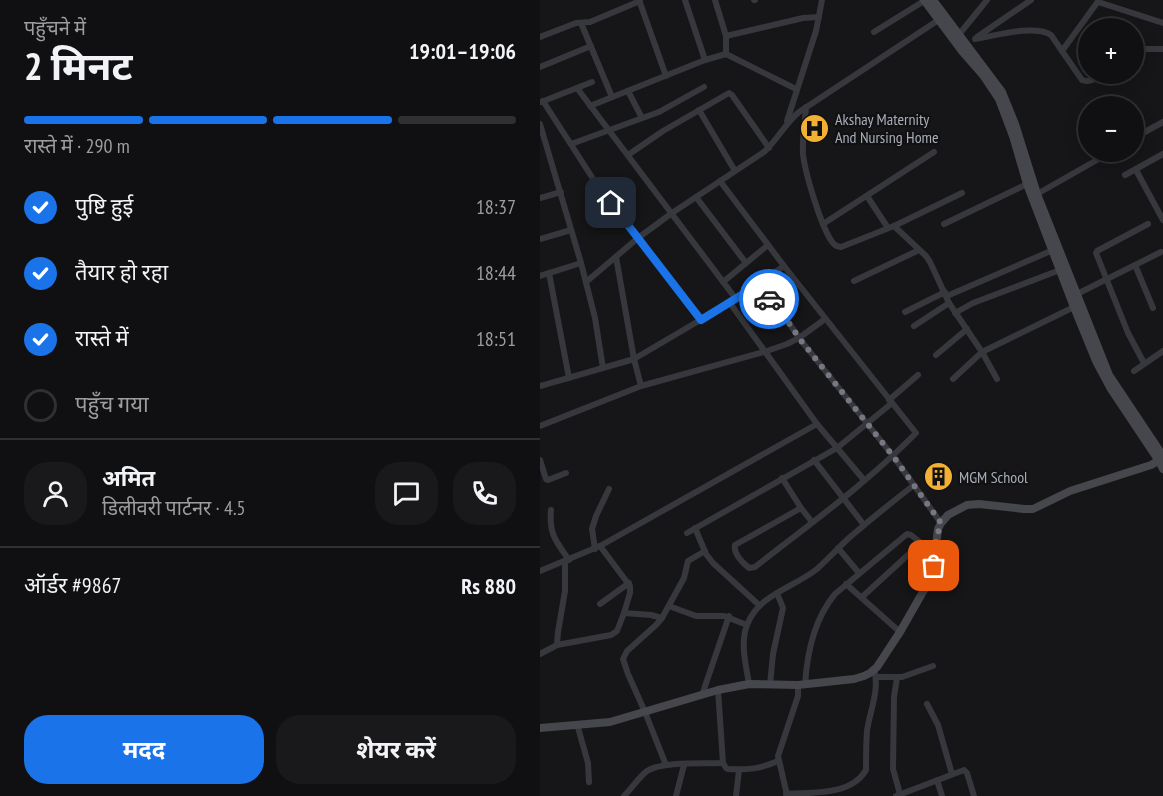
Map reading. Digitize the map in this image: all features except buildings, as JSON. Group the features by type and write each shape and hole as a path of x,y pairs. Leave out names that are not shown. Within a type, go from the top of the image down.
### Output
{"street":[{"path":"685,0 705,60"},
{"path":"715,0 726,36 726,54"},
{"path":"786,124 819,17 822,0"},
{"path":"874,32 924,0 942,18"},
{"path":"933,0 942,18 999,99 1027,184 1096,361 1111,389 1162,461"},
{"path":"956,38 987,0"},
{"path":"963,47 1031,0"},
{"path":"540,37 576,23 590,22 639,1 666,75"},
{"path":"1062,51 1098,1 1163,23"},
{"path":"726,36 803,18 819,17"},
{"path":"586,282 672,213 769,148 786,124 799,112 942,18"},
{"path":"581,23 612,97"},
{"path":"975,39 1024,31 1042,31 1051,35 1078,74"},
{"path":"540,67 591,46"},
{"path":"963,47 995,82 1007,103 1037,194 1109,375 1162,461"},
{"path":"1144,49 1163,49"},
{"path":"590,106 705,60 726,54 796,89"},
{"path":"592,82 542,102 597,185 701,320"},
{"path":"571,144 665,109 704,87"},
{"path":"577,88 723,282 764,352 864,480"},
{"path":"628,91 642,118"},
{"path":"628,155 727,93 730,93 769,148"},
{"path":"806,107 803,146 809,183 823,224 832,243 837,246 841,248 891,227 962,193"},
{"path":"699,110 735,171"},
{"path":"1144,132 1163,122"},
{"path":"540,124 543,147 561,192 586,282 595,318 603,368"},
{"path":"823,224 934,152"},
{"path":"1125,175 1163,154"},
{"path":"1037,194 1093,162"},
{"path":"1136,170 1162,214"},
{"path":"720,181 825,319 916,433 893,456 812,522 752,568 746,566 734,550 735,545 801,508"},
{"path":"944,224 1027,184"},
{"path":"540,198 561,192"},
{"path":"867,196 891,227 930,262 955,313 982,352 997,379"},
{"path":"696,197 746,263"},
{"path":"1144,363 1128,333 1096,256 1097,251 1148,224"},
{"path":"540,239 571,230"},
{"path":"723,282 768,244"},
{"path":"854,281 919,250"},
{"path":"905,312 947,297 1053,250"},
{"path":"1074,307 1077,294 1161,252"},
{"path":"616,256 641,386"},
{"path":"540,276 581,263"},
{"path":"1135,265 1153,308"},
{"path":"540,386 634,359 733,301 784,266"},
{"path":"955,313 973,303 1060,270"},
{"path":"549,273 569,378"},
{"path":"753,288 777,305 799,338 893,456 941,523"},
{"path":"914,326 947,297"},
{"path":"953,379 982,352 1074,307"},
{"path":"540,426 641,386 787,344 825,319"},
{"path":"936,355 967,329"},
{"path":"1134,371 1163,351"},
{"path":"687,533 837,448 867,424 918,375"},
{"path":"540,571 598,548 818,424"},
{"path":"540,460 548,480 566,473"},
{"path":"814,460 864,525"},
{"path":"935,554 907,534 846,584 830,599 820,615 798,696 779,753 778,761 787,795 833,791 853,784 865,773 867,731 874,700 875,673 932,576 935,554 936,540 941,523 948,515 967,505 979,504 1024,509 1037,508 1070,491 1162,461"},
{"path":"782,478 812,522"},
{"path":"749,684 744,636 747,625 759,605 810,574 864,525 914,485"},
{"path":"540,654 557,645 617,631 631,589 629,583 598,548 592,529 609,489"},
{"path":"551,510 550,523 553,536 567,561 557,645"},
{"path":"695,528 705,551 719,570 759,605"},
{"path":"862,597 921,543"},
{"path":"838,548 859,573"},
{"path":"666,765 623,659 627,651 662,618 684,578 688,561 705,551"},
{"path":"600,604 629,583"},
{"path":"846,584 900,632"},
{"path":"770,685 773,654 783,608 777,593"},
{"path":"669,606 696,616 729,616 747,625"},
{"path":"624,614 651,615 662,618"},
{"path":"702,695 729,616"},
{"path":"540,728 610,722 718,690 749,684 801,685 854,679 875,673 897,678 933,666"},
{"path":"897,678 894,697 893,768 898,795 911,793 962,770 966,771 974,796"},
{"path":"718,690 723,763 726,768 739,770 762,768 778,761"},
{"path":"927,704 938,724 952,774"},
{"path":"577,724 588,763 589,782"},
{"path":"624,796 647,772 666,765 723,763"},
{"path":"676,796 684,765"},
{"path":"736,796 739,770"},
{"path":"937,780 942,796"}],"way so far":[{"path":"769,299 777,305 799,338 893,456 941,523 936,540 934,566"}],"place":[{"name":"Akshay Maternity And Nursing Home","path":"814,128"},
{"name":"MGM School","path":"938,477"}],"route":[{"path":"611,203 701,320 753,288 769,299"}]}
